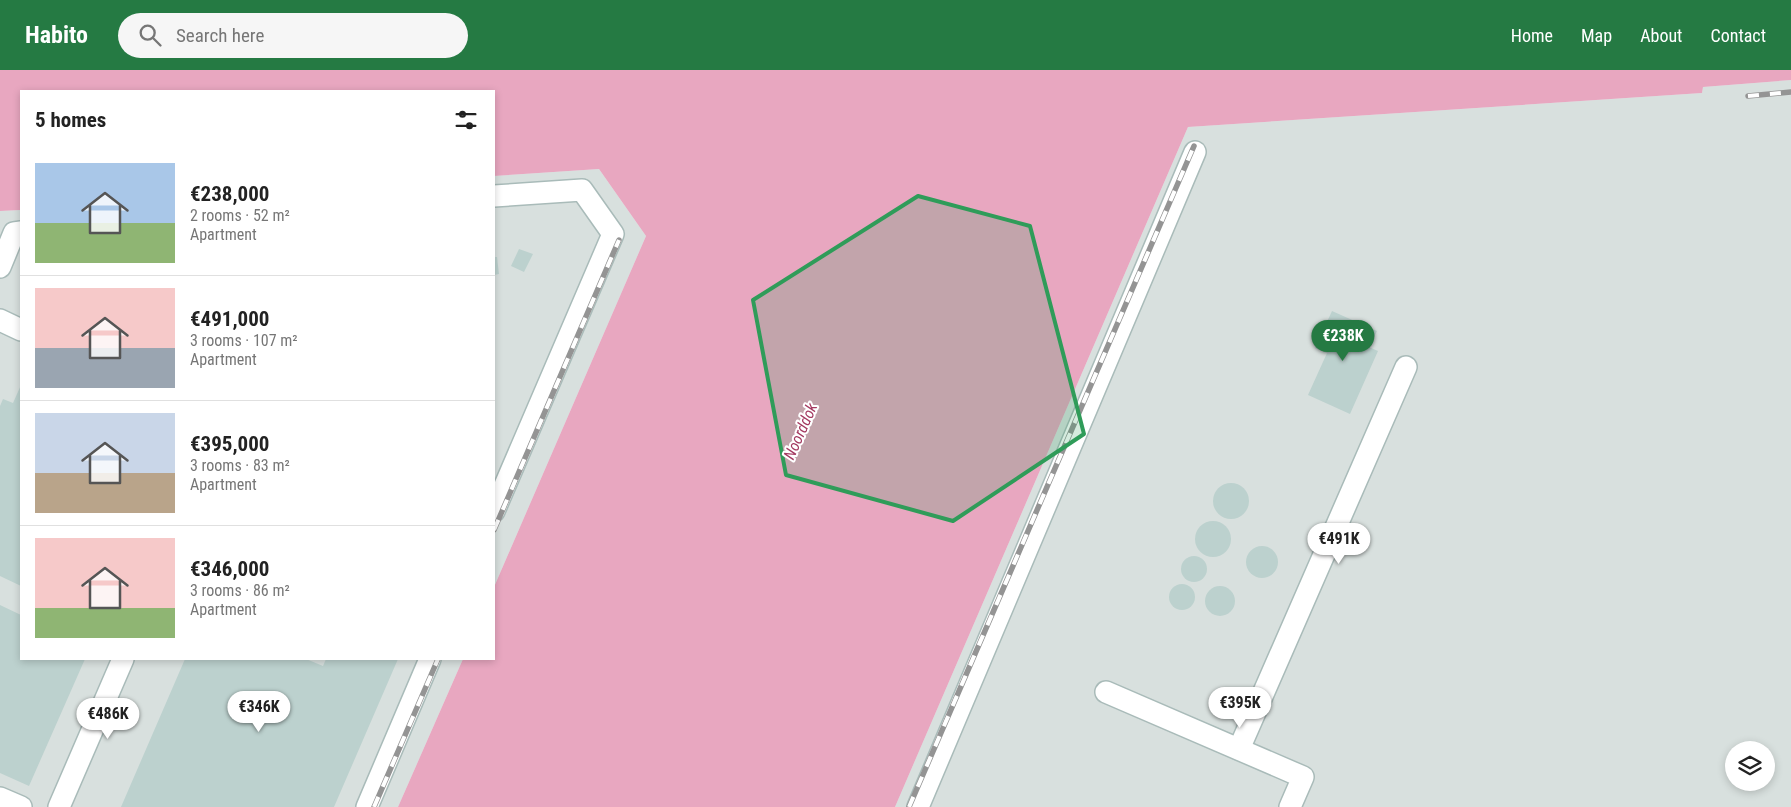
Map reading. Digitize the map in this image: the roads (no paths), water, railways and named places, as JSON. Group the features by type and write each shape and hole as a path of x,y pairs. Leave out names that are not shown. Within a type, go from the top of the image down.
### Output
{"street":[{"path":"918,807 1195,152"},
{"path":"495,196 582,190 613,234 495,509"},
{"path":"0,267 14,233 20,232"},
{"path":"0,320 20,330"},
{"path":"1239,749 1406,367"},
{"path":"59,807 123,660"},
{"path":"367,807 430,660"},
{"path":"1106,692 1303,777 1290,807"},
{"path":"0,798 21,807"}],"water":[{"name":"Noorddok","path":"0,70 1791,70 1791,80 1703,87 1702,93 1188,127 895,807 398,807 463,660 495,660 495,585 646,236 599,169 495,176 495,90 20,90 20,210 0,211"}],"railway":[{"path":"1748,96 1791,92"},
{"path":"909,807 1194,146"},
{"path":"495,528 619,240"},
{"path":"374,807 438,660"}]}
